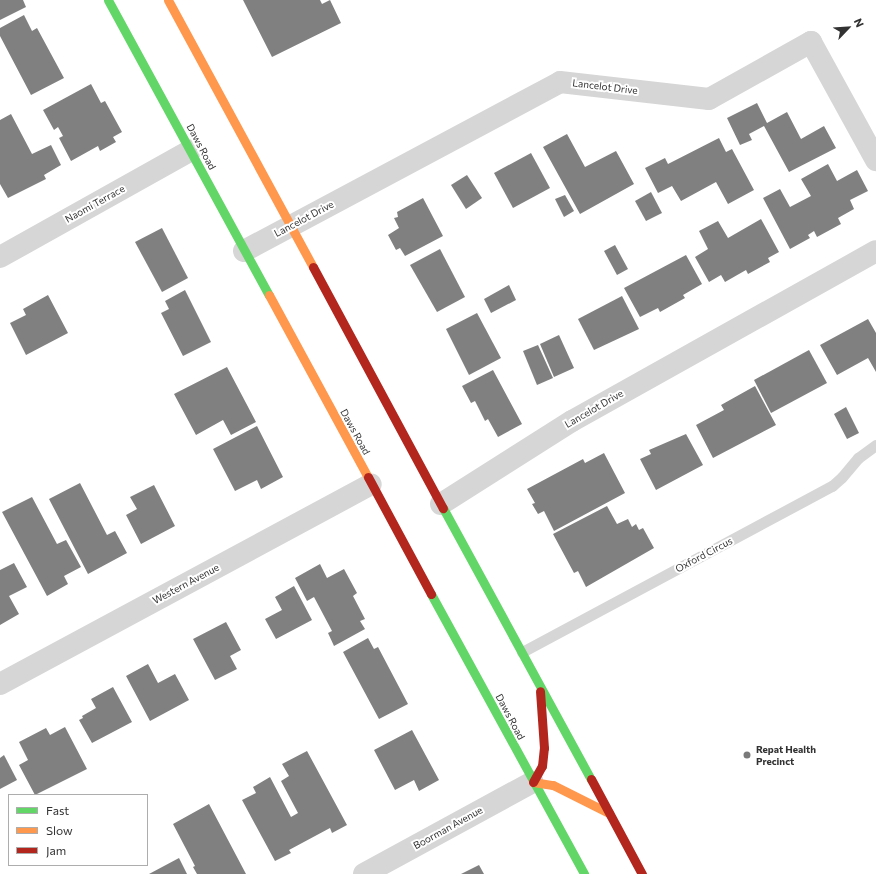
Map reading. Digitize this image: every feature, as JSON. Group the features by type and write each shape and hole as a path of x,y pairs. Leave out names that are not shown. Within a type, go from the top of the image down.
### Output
{"main road":[{"name":"Daws Road","path":"108,0 584,874"},
{"path":"168,0 642,874"},
{"path":"539,684 544,748 542,766 533,782 553,785 574,794 609,813"}],"street":[{"name":"Lancelot Drive","path":"244,251 560,82 709,99 811,42 876,160"},
{"name":"Naomi Terrace","path":"0,257 190,151"},
{"name":"Lancelot Drive","path":"441,504 572,421 876,251"},
{"name":"Western Avenue","path":"0,684 371,484"},
{"name":"Boorman Avenue","path":"364,874 533,782"}],"lane":[{"name":"Oxford Circus","path":"522,652 832,486 842,477 858,458 876,445"}],"building":[{"path":"0,0 23,0 26,7 0,20"},
{"path":"243,0 320,0 322,4 330,0 341,23 272,57"},
{"path":"24,15 32,31 37,28 64,78 31,95 0,36 0,28"},
{"path":"91,84 101,103 105,101 122,132 113,137 116,142 100,151 98,146 71,161 59,138 63,136 58,127 54,130 43,110"},
{"path":"757,103 767,123 787,112 801,139 824,126 836,148 789,172 764,126 749,134 752,140 740,145 727,118"},
{"path":"11,114 32,154 51,145 61,165 44,175 46,179 8,198 0,184 0,120"},
{"path":"567,134 585,167 616,151 634,184 580,214 543,147"},
{"path":"719,138 726,152 732,149 754,190 728,204 716,182 681,201 672,186 658,193 645,168 665,158 668,164"},
{"path":"531,153 550,188 513,208 494,173"},
{"path":"828,164 837,181 857,170 868,191 850,200 854,209 838,218 841,224 817,237 814,231 808,235 810,238 790,249 763,198 780,189 790,207 811,196 801,179"},
{"path":"467,175 482,198 466,209 451,185"},
{"path":"651,192 662,213 646,221 635,201"},
{"path":"565,195 574,211 564,217 555,199"},
{"path":"423,198 443,236 405,256 400,248 396,250 388,235 399,228 394,218 398,217 397,212"},
{"path":"761,219 779,252 768,258 770,262 748,274 746,270 725,282 721,275 709,282 695,257 708,249 699,231 718,221 728,238"},
{"path":"162,228 188,278 162,292 135,242"},
{"path":"615,245 628,269 617,275 604,251"},
{"path":"440,249 465,297 437,312 410,265"},
{"path":"686,255 702,284 683,295 685,298 660,312 658,308 640,317 624,288"},
{"path":"509,285 516,300 491,313 484,299"},
{"path":"185,290 211,342 183,356 161,313 169,309 165,301"},
{"path":"48,295 68,333 26,355 10,323 26,315 23,309"},
{"path":"622,296 639,329 594,350 578,319"},
{"path":"477,313 501,358 469,375 446,329"},
{"path":"868,319 876,333 876,372 868,358 837,375 820,345"},
{"path":"559,335 574,368 554,377 540,344"},
{"path":"538,345 553,378 537,385 523,351"},
{"path":"809,350 827,383 771,413 754,380"},
{"path":"227,367 256,422 231,435 223,420 196,435 174,394"},
{"path":"493,370 522,424 498,437 488,419 485,421 475,401 471,403 462,386"},
{"path":"755,386 776,425 713,458 696,425 724,410 721,405"},
{"path":"846,407 859,433 847,439 834,414"},
{"path":"257,426 283,477 261,489 257,480 235,491 213,449"},
{"path":"686,434 703,465 656,490 640,459 651,454 649,450"},
{"path":"604,453 625,493 554,531 544,511 538,514 532,504 535,503 527,489 583,459 585,463"},
{"path":"80,483 107,535 115,531 127,553 88,574 49,499"},
{"path":"154,485 175,526 141,544 126,515 137,509 130,497"},
{"path":"32,497 57,544 66,540 81,567 64,576 68,584 47,596 2,512"},
{"path":"607,506 617,524 628,519 632,527 636,524 639,530 643,528 654,548 586,587 578,571 574,573 553,534"},
{"path":"14,563 27,587 9,596 19,614 0,625 0,570"},
{"path":"320,564 327,578 344,569 357,593 353,596 365,619 360,621 365,629 334,646 328,633 332,631 314,597 307,601 295,578"},
{"path":"294,586 312,620 276,639 265,619 282,610 275,597"},
{"path":"226,622 241,650 230,656 237,669 215,680 193,639"},
{"path":"368,638 374,649 378,647 408,704 379,719 343,652"},
{"path":"148,664 158,683 175,674 189,700 150,721 126,676"},
{"path":"113,687 132,722 92,743 79,720 83,718 82,716 96,708 91,699"},
{"path":"65,727 87,769 34,794 19,765 28,760 19,742 46,728 50,735"},
{"path":"412,730 439,780 419,791 414,780 395,790 374,750"},
{"path":"307,751 347,825 332,833 330,828 289,850 291,853 275,861 242,800 256,793 253,787 270,777 291,817 298,813 281,781 289,776 282,764"},
{"path":"4,755 17,780 0,789 0,758"},
{"path":"209,804 246,874 197,874 193,867 195,866 173,824"},
{"path":"179,858 187,874 149,874"},
{"path":"479,865 484,874 461,874"}],"traffic: fast":[{"path":"108,0 269,295"},
{"path":"443,508 591,779"},
{"path":"431,594 584,874"}],"traffic: slow":[{"path":"168,0 313,267"},
{"path":"269,295 368,477"},
{"path":"533,782 553,785 609,813"}],"traffic: jam":[{"path":"313,267 443,508"},
{"path":"368,477 431,594"},
{"path":"533,782 542,766 544,748 540,691"},
{"path":"591,779 642,874"}],"place":[{"name":"Repat Health Precinct","path":"747,755"}]}
